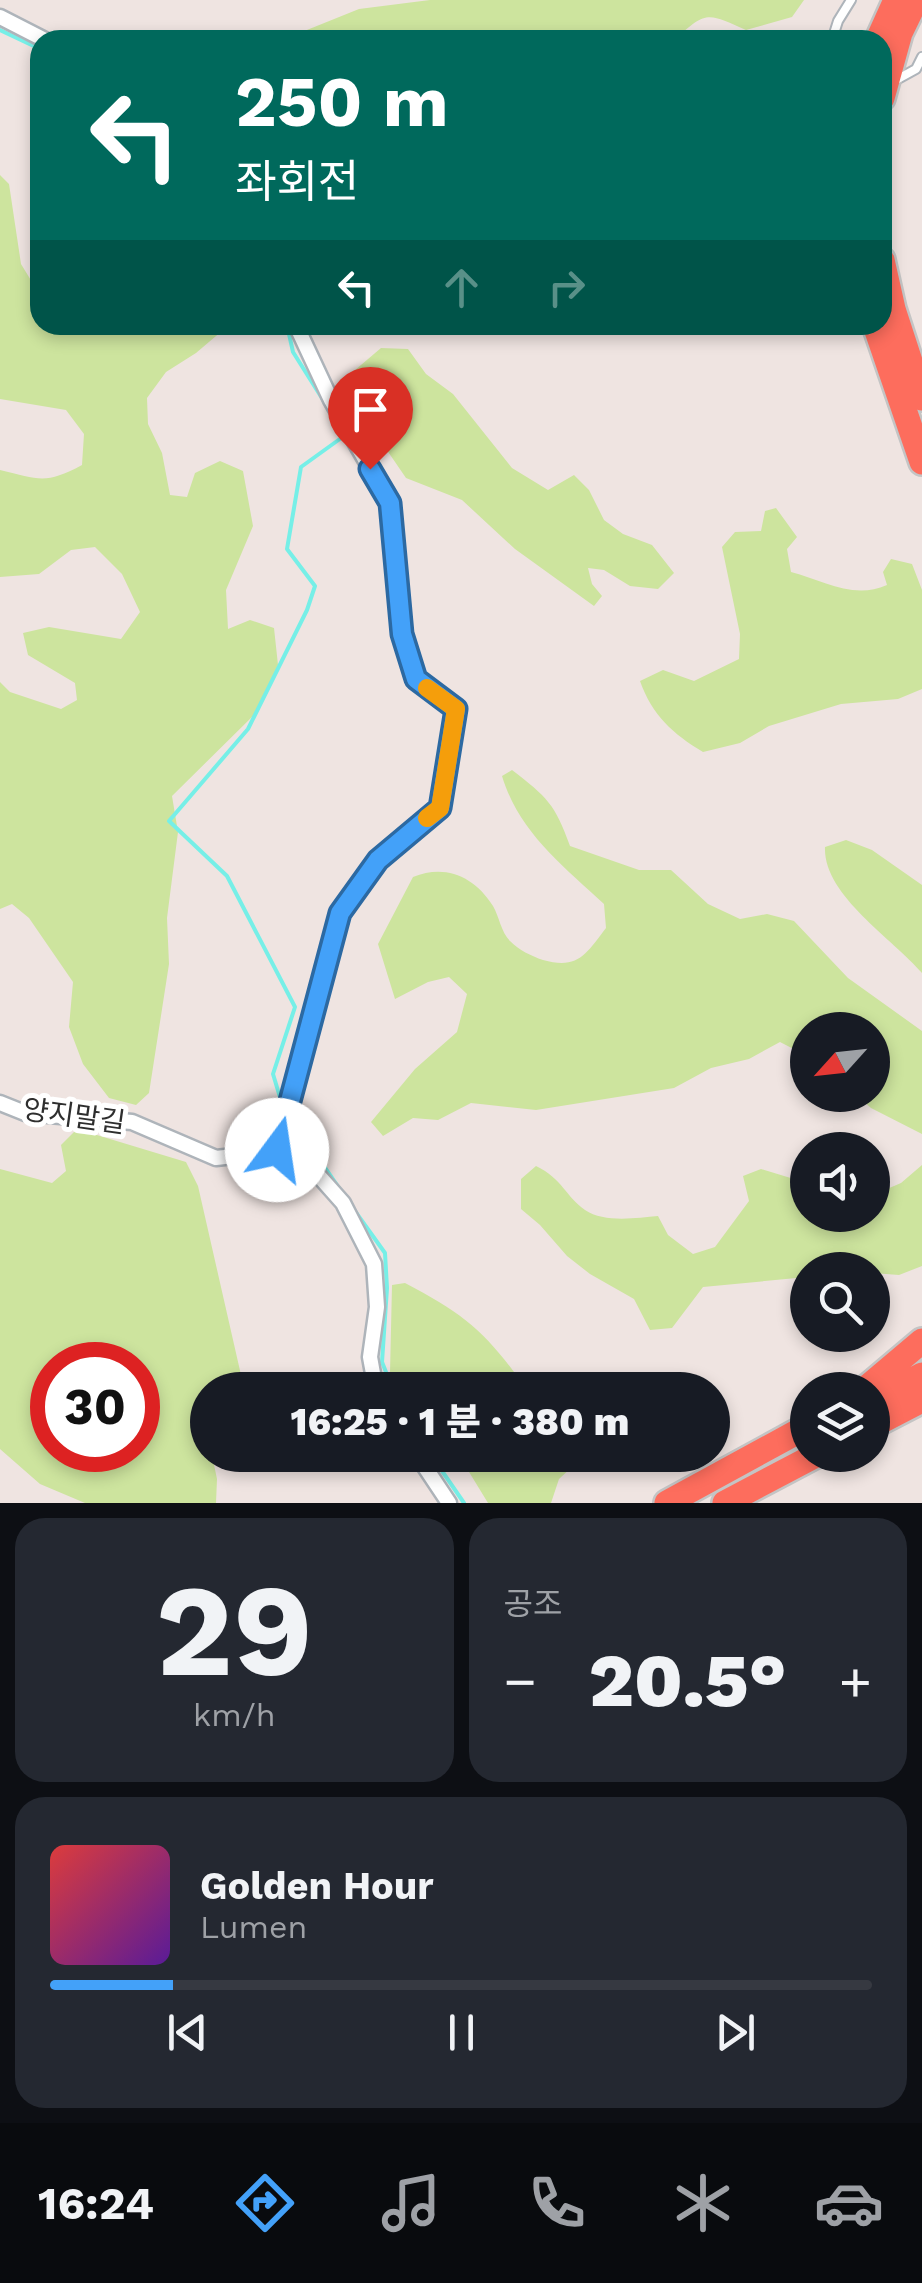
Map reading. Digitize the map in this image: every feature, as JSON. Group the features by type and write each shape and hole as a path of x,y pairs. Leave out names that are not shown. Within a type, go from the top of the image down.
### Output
{"highway":[{"path":"882,30 896,0"},
{"path":"892,74 900,33 916,0"},
{"path":"892,305 922,398"},
{"path":"879,335 922,462"},
{"path":"885,1372 922,1341"},
{"path":"890,1392 922,1375"},
{"path":"890,1417 922,1400"},
{"path":"667,1503 790,1436"},
{"path":"685,1503 790,1447"},
{"path":"725,1503 790,1469"}],"street":[{"path":"0,17 30,32"},
{"path":"301,335 331,400 390,503 402,634 416,679 456,709 440,808 378,860 340,913 277,1150 295,1149 343,1203 374,1264 377,1307 370,1357 373,1372"},
{"name":"양지말길","path":"0,1103 25,1113 132,1122 216,1158 277,1150"},
{"path":"428,1472 449,1503"}],"lane":[{"path":"835,30 851,0"},
{"path":"892,87 916,69 922,56"}],"green space":[{"path":"430,0 804,0 792,17 746,30 708,17 686,30 307,30 359,9"},
{"path":"0,175 9,184 21,264 30,279 30,335 217,335 166,372 147,398 148,424 162,453 170,495 187,497 195,473 220,461 243,471 253,526 226,590 228,629 250,620 274,628 278,665 257,712 172,796 178,832 167,918 169,964 149,1093 136,1105 109,1098 83,1064 69,1027 73,982 29,918 12,904 0,909 0,682 10,692 61,709 77,700 75,683 28,655 23,633 49,627 121,639 140,612 122,574 95,547 71,550 39,574 0,577 0,470 42,478 69,471 82,465 84,434 66,410 0,399"},
{"path":"381,348 408,349 426,374 453,394 512,468 548,490 574,475 589,490 604,520 623,534 652,545 674,573 658,589 630,586 604,570 588,568 592,584 602,596 594,606 515,549 462,500 406,478 369,424 348,376"},
{"path":"776,508 797,537 787,549 791,572 862,590 887,585 883,572 891,559 912,564 922,590 922,689 898,699 841,704 769,726 740,743 703,752 665,722 640,681 663,670 694,681 739,659 740,634 722,547 735,532 761,531 765,511"},
{"path":"512,770 534,787 560,820 570,846 639,870 671,870 708,904 740,919 767,914 794,921 848,978 922,1031 922,1134 879,1112 890,1112 890,1012 790,1012 790,1047 780,1042 749,1059 711,1068 674,1088 536,1110 471,1103 438,1120 413,1118 383,1136 371,1122 415,1069 457,1032 467,994 449,977 428,982 395,999 378,944 413,877 436,872 468,880 493,906 510,941 543,960 565,963 580,958 606,928 604,904 531,831 502,776"},
{"path":"846,840 872,850 922,885 922,973 862,915 835,882 827,865 825,847"},
{"path":"77,1129 186,1162 198,1186 240,1372 190,1372 190,1472 216,1472 216,1503 85,1503 40,1484 0,1449 0,1169 52,1183 66,1171 61,1145"},
{"path":"922,1165 922,1266 890,1274 890,1252 790,1252 790,1279 703,1287 672,1328 650,1330 634,1299 567,1256 521,1209 521,1179 536,1166 593,1214 620,1219 658,1216 668,1235 693,1254 715,1247 749,1201 743,1176 761,1169 790,1178 790,1232 890,1232 890,1188"},
{"path":"405,1283 444,1305 474,1327 514,1372 390,1372 392,1285"},
{"path":"469,1472 567,1472 559,1479 551,1503 488,1503"}],"waterway":[{"path":"0,30 30,44"},
{"path":"289,335 293,352 325,403"},
{"path":"282,1104 273,1074 295,1007 227,876 169,821 248,729 307,610 315,586 287,549 301,467 344,436 342,433"},
{"path":"290,1117 341,1191"},
{"path":"352,1207 385,1253 382,1362 386,1372"},
{"path":"443,1472 464,1503"}],"slow traffic":[{"path":"427,688 456,709 440,808 427,818"}],"route":[{"path":"277,1150 340,913 378,860 440,808 456,709 416,679 402,634 390,503 370,469"}]}
